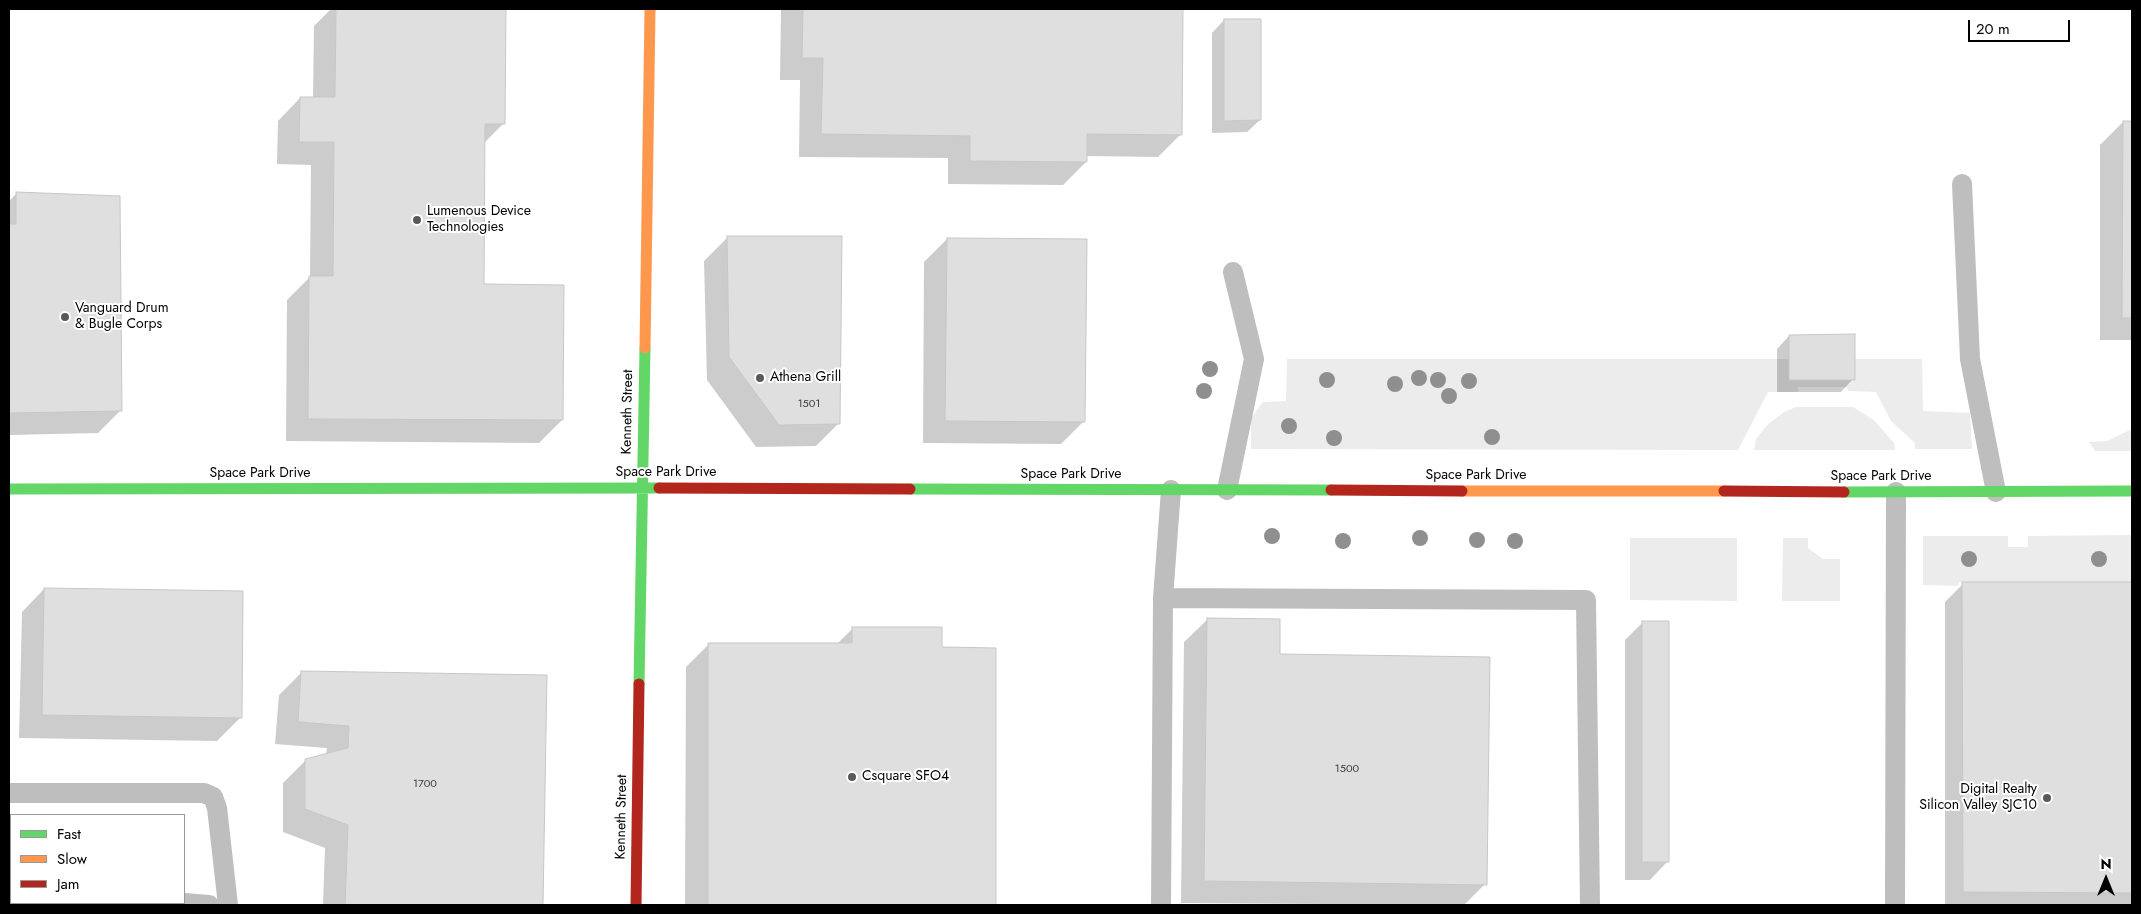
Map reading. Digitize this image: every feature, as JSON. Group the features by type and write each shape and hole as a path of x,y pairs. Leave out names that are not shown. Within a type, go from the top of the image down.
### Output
{"street":[{"name":"Kenneth Street","path":"636,905 650,9"},
{"name":"Space Park Drive","path":"9,489 2132,491"}],"lane":[{"path":"1962,184 1970,359 1996,492"},
{"path":"1227,490 1254,359 1233,272"},
{"path":"1161,905 1163,598 1171,490"},
{"path":"1895,905 1896,492"},
{"path":"1163,598 1586,600 1590,905"},
{"path":"9,793 204,794 213,798 217,808 228,905"},
{"path":"185,903 209,905"}],"shaded area":[{"path":"1287,359 1789,359 1790,380 1854,380 1855,359 1922,359 1923,411 1970,413 1972,449 1915,449 1915,443 1891,421 1876,392 1848,391 1847,387 1798,387 1798,392 1768,392 1738,450 1251,449 1251,418 1263,402 1286,401"},
{"path":"1796,407 1853,407 1874,420 1894,443 1895,450 1754,450 1756,439 1767,425 1784,412"},
{"path":"2132,429 2132,451 2095,451 2089,442 2107,441"},
{"path":"2132,535 2132,582 1959,582 1958,586 1923,585 1923,536 2008,536 2008,547 2028,547 2028,536"},
{"path":"1630,538 1737,538 1737,601 1630,600"},
{"path":"1783,538 1808,538 1808,548 1823,559 1840,559 1840,601 1782,601"}],"building":[{"path":"336,9 506,9 505,124 485,124 484,284 564,285 563,420 308,419 309,276 333,276 334,142 299,142 300,97 335,97"},
{"path":"803,9 1183,9 1182,135 1087,134 1087,162 970,161 970,136 821,134 823,58 802,58"},
{"path":"1224,19 1261,19 1261,120 1224,121"},
{"path":"2123,121 2132,121 2132,318 2122,318"},
{"name":"Vanguard Drum & Bugle Corps","path":"16,192 120,196 122,411 9,413 9,224 16,224"},
{"path":"727,236 842,236 840,424 779,425 729,357"},
{"path":"947,238 1087,239 1085,422 945,421"},
{"path":"1855,334 1855,380 1789,380 1789,335"},
{"name":"Digital Realty Silicon Valley SJC10","path":"1962,582 2132,582 2132,893 1963,892"},
{"path":"44,588 243,591 242,718 42,715"},
{"path":"1207,618 1280,619 1280,654 1490,657 1487,885 1204,881"},
{"path":"1642,621 1669,621 1669,862 1642,862"},
{"name":"Csquare SFO4","path":"852,627 942,627 942,647 996,648 996,905 708,905 708,643 852,643"},
{"path":"301,671 547,675 543,905 345,905 348,825 305,809 305,759 348,748 349,726 298,722"}],"traffic: fast":[{"path":"639,684 645,348"},
{"path":"9,489 659,488"},
{"path":"910,489 1331,490"},
{"path":"1844,492 2132,491"}],"traffic: slow":[{"path":"645,348 650,9"},
{"path":"1462,491 1724,491"}],"traffic: jam":[{"path":"659,488 910,489"},
{"path":"1331,490 1462,491"},
{"path":"1724,491 1844,492"},
{"path":"636,905 639,684"}],"place":[{"name":"Lumenous Device Technologies","path":"417,220"},
{"name":"Vanguard Drum & Bugle Corps","path":"65,317"},
{"name":"Athena Grill","path":"760,378"},
{"name":"Csquare SFO4","path":"852,777"},
{"name":"Digital Realty Silicon Valley SJC10","path":"2047,798"}]}
